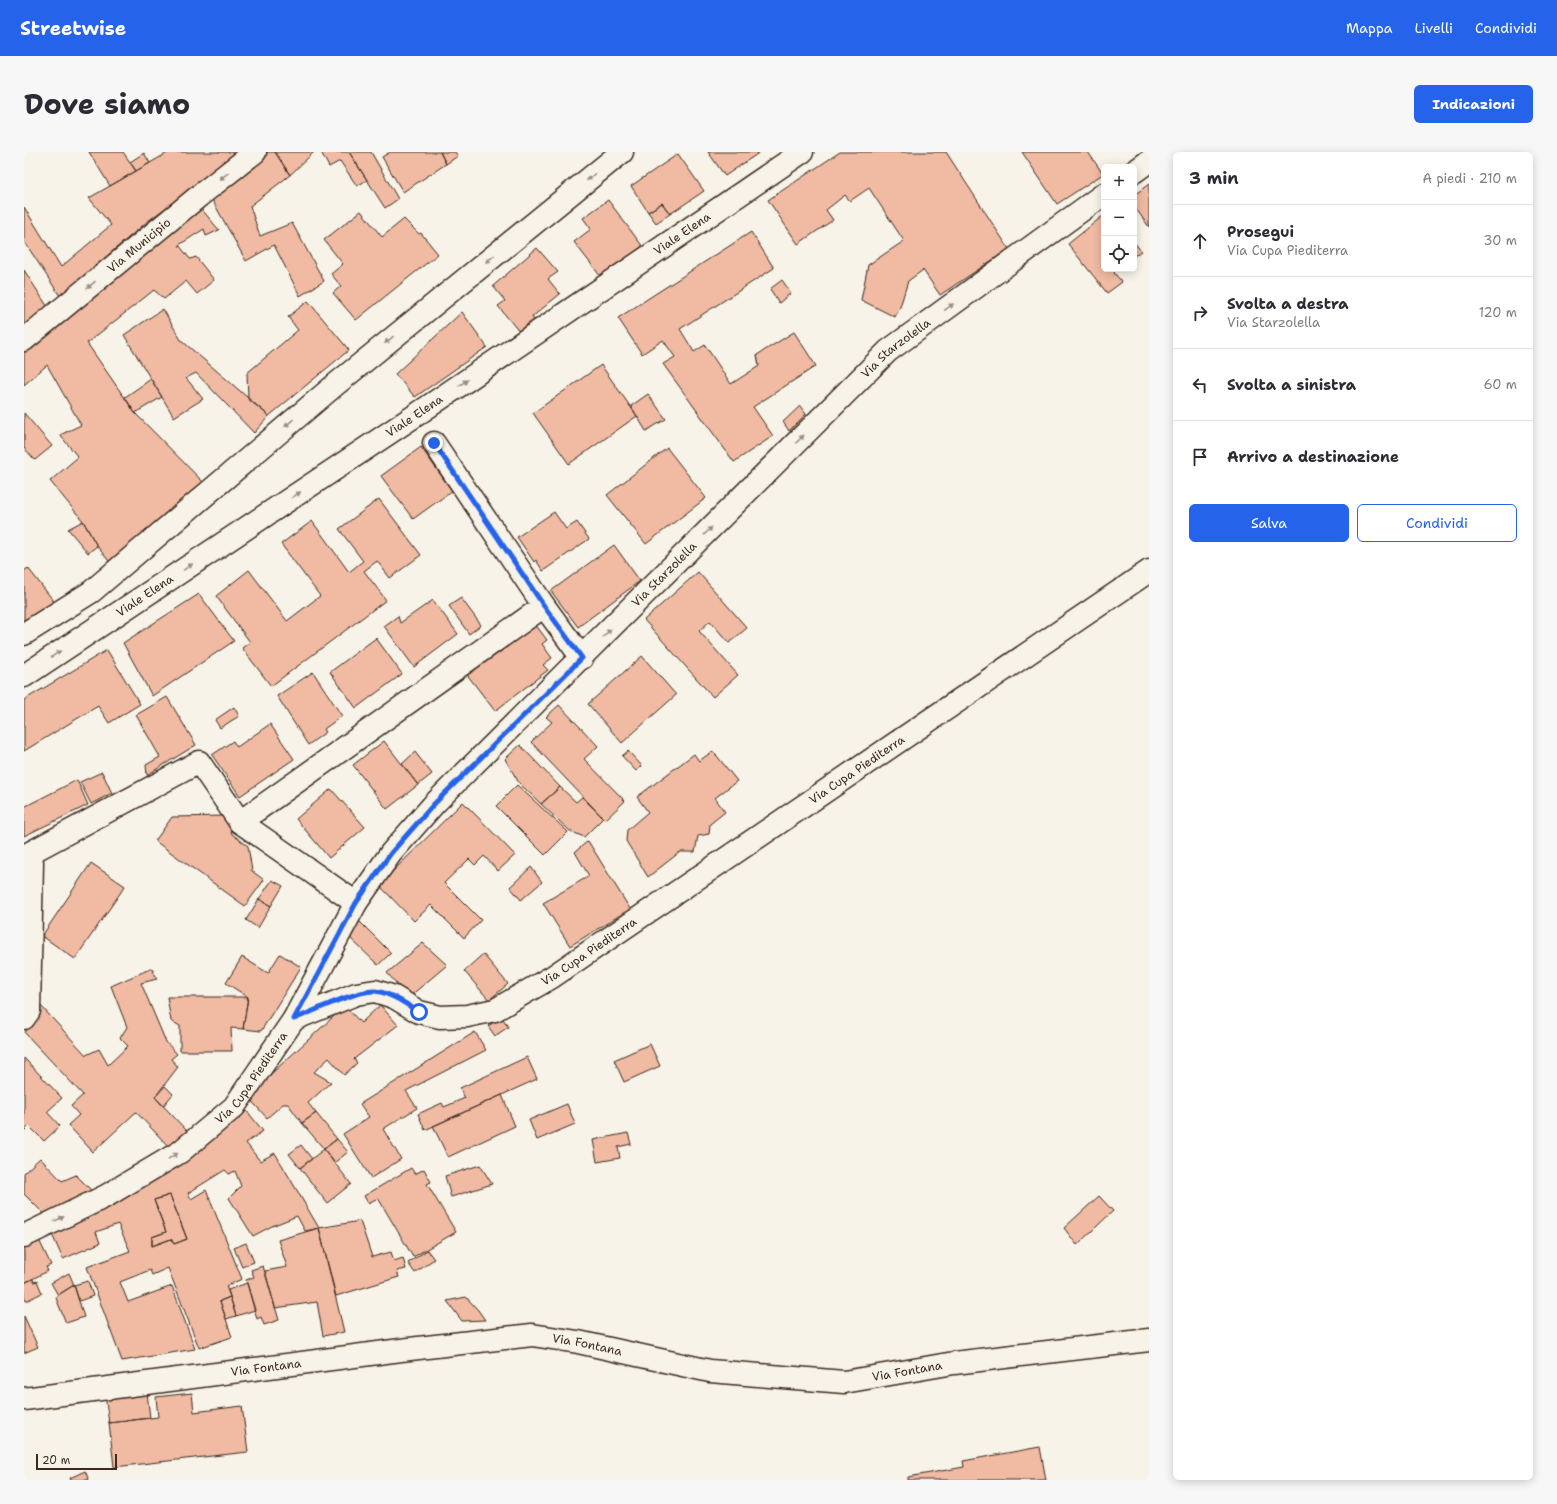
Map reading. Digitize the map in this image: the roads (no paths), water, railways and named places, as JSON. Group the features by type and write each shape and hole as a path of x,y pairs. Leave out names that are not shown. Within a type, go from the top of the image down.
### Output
{"street":[{"name":"Via Municipio","path":"24,340 199,196 255,152"},
{"path":"24,634 91,592 335,385 622,152"},
{"name":"Viale Elena","path":"24,676 416,415 802,152"},
{"path":"1137,170 1149,161"},
{"name":"Via Starzolella","path":"294,1019 356,903 391,853 429,810 888,351 1101,196"},
{"path":"434,443 544,606 582,658"},
{"name":"Via Cupa Piediterra","path":"24,1236 106,1196 180,1152 234,1107 294,1019 356,994 375,991 394,997 419,1012 440,1018 467,1016 495,1010 552,977 1149,571"},
{"path":"240,822 544,606"},
{"path":"24,1018 30,1011 32,862 24,856 199,762 240,822 356,903"},
{"name":"Via Fontana","path":"24,1398 401,1350 532,1335 578,1342 710,1371 844,1382 954,1362 1149,1340"}]}
